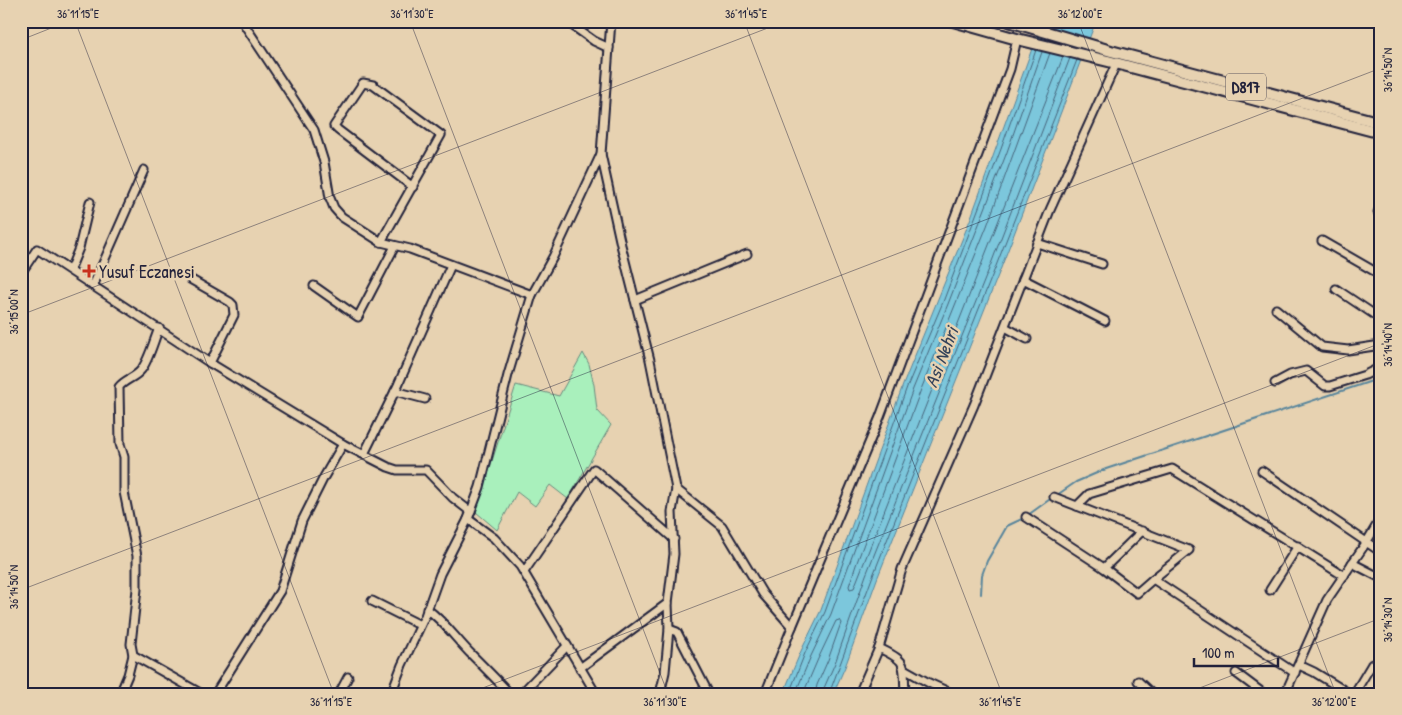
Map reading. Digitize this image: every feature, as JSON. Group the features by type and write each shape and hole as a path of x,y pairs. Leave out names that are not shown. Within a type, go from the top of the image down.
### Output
{"highway":[{"name":"D817","path":"953,21 1021,40 1112,59 1381,123"},
{"name":"D817","path":"1009,21 1024,24 1112,59 1381,133"}],"street":[{"path":"242,21 314,130 324,162 330,198 334,208 342,217 381,242 410,250 532,295"},
{"path":"566,21 609,48"},
{"path":"611,21 601,154 650,360 676,489 672,512 674,554 668,603 669,629 665,672 660,694"},
{"path":"765,694 880,417 1021,40"},
{"path":"859,694 879,648 902,570 974,405 1054,200 1112,59"},
{"path":"381,242 413,187 441,135 378,88 368,83 363,83 334,126 413,187"},
{"path":"391,694 440,574 469,516 480,487 508,375 532,295 553,257 601,154"},
{"path":"94,286 144,170"},
{"path":"70,270 79,248 90,202"},
{"path":"1322,241 1381,275"},
{"path":"1037,243 1102,264"},
{"path":"314,286 358,317 394,246"},
{"path":"21,273 37,249 210,363 343,444 397,470 426,470 469,516 494,538 524,572 596,694"},
{"path":"635,300 747,254"},
{"path":"364,454 395,391 451,265"},
{"path":"190,279 230,302 234,309 234,314 210,363"},
{"path":"1023,279 1105,321"},
{"path":"1336,289 1381,319"},
{"path":"1276,309 1322,347 1348,350 1381,345"},
{"path":"1004,327 1027,339"},
{"path":"120,694 133,655 130,644 137,589 137,556 124,492 124,457 120,444 119,387 123,381 136,375 142,369 159,328"},
{"path":"1275,383 1306,371 1324,386 1330,386 1365,375 1381,367"},
{"path":"395,391 425,399"},
{"path":"215,694 280,592 302,521 343,444"},
{"path":"524,572 594,468 674,539"},
{"path":"1077,506 1089,494 1172,469 1344,576"},
{"path":"1262,471 1381,552"},
{"path":"676,489 722,526 763,594 792,627"},
{"path":"1026,517 1104,568 1137,593 1190,550 1054,497"},
{"path":"1285,694 1326,600 1344,576 1381,518"},
{"path":"1104,568 1142,531"},
{"path":"1270,590 1298,546"},
{"path":"1352,563 1381,578"},
{"path":"1153,579 1295,673"},
{"path":"372,601 420,625"},
{"path":"580,668 668,603"},
{"path":"427,609 439,617 469,653 510,694"},
{"path":"669,629 677,632 709,694"},
{"path":"521,694 567,646"},
{"path":"879,648 898,656 904,664 905,694"},
{"path":"133,655 202,694"},
{"path":"1354,694 1372,664"},
{"path":"1298,665 1314,672 1350,694"},
{"path":"904,668 929,684 953,694"},
{"path":"1236,673 1264,694"},
{"path":"339,694 348,677"},
{"path":"1138,681 1152,694"}],"green space":[{"path":"583,353 589,364 597,410 611,425 568,499 550,485 535,506 517,492 497,530 476,512 516,385 559,396"}],"water":[{"name":"Asi Nehri","path":"1042,21 1096,21 833,694 783,694 821,610 903,385 970,220"}],"waterway":[{"path":"1057,495 1076,482 1106,469 1381,378"},
{"path":"1028,515 1053,497"},
{"path":"981,594 982,575 987,561 1007,526 1024,518"}],"place":[{"name":"Yusuf Eczanesi","path":"89,271"}]}
